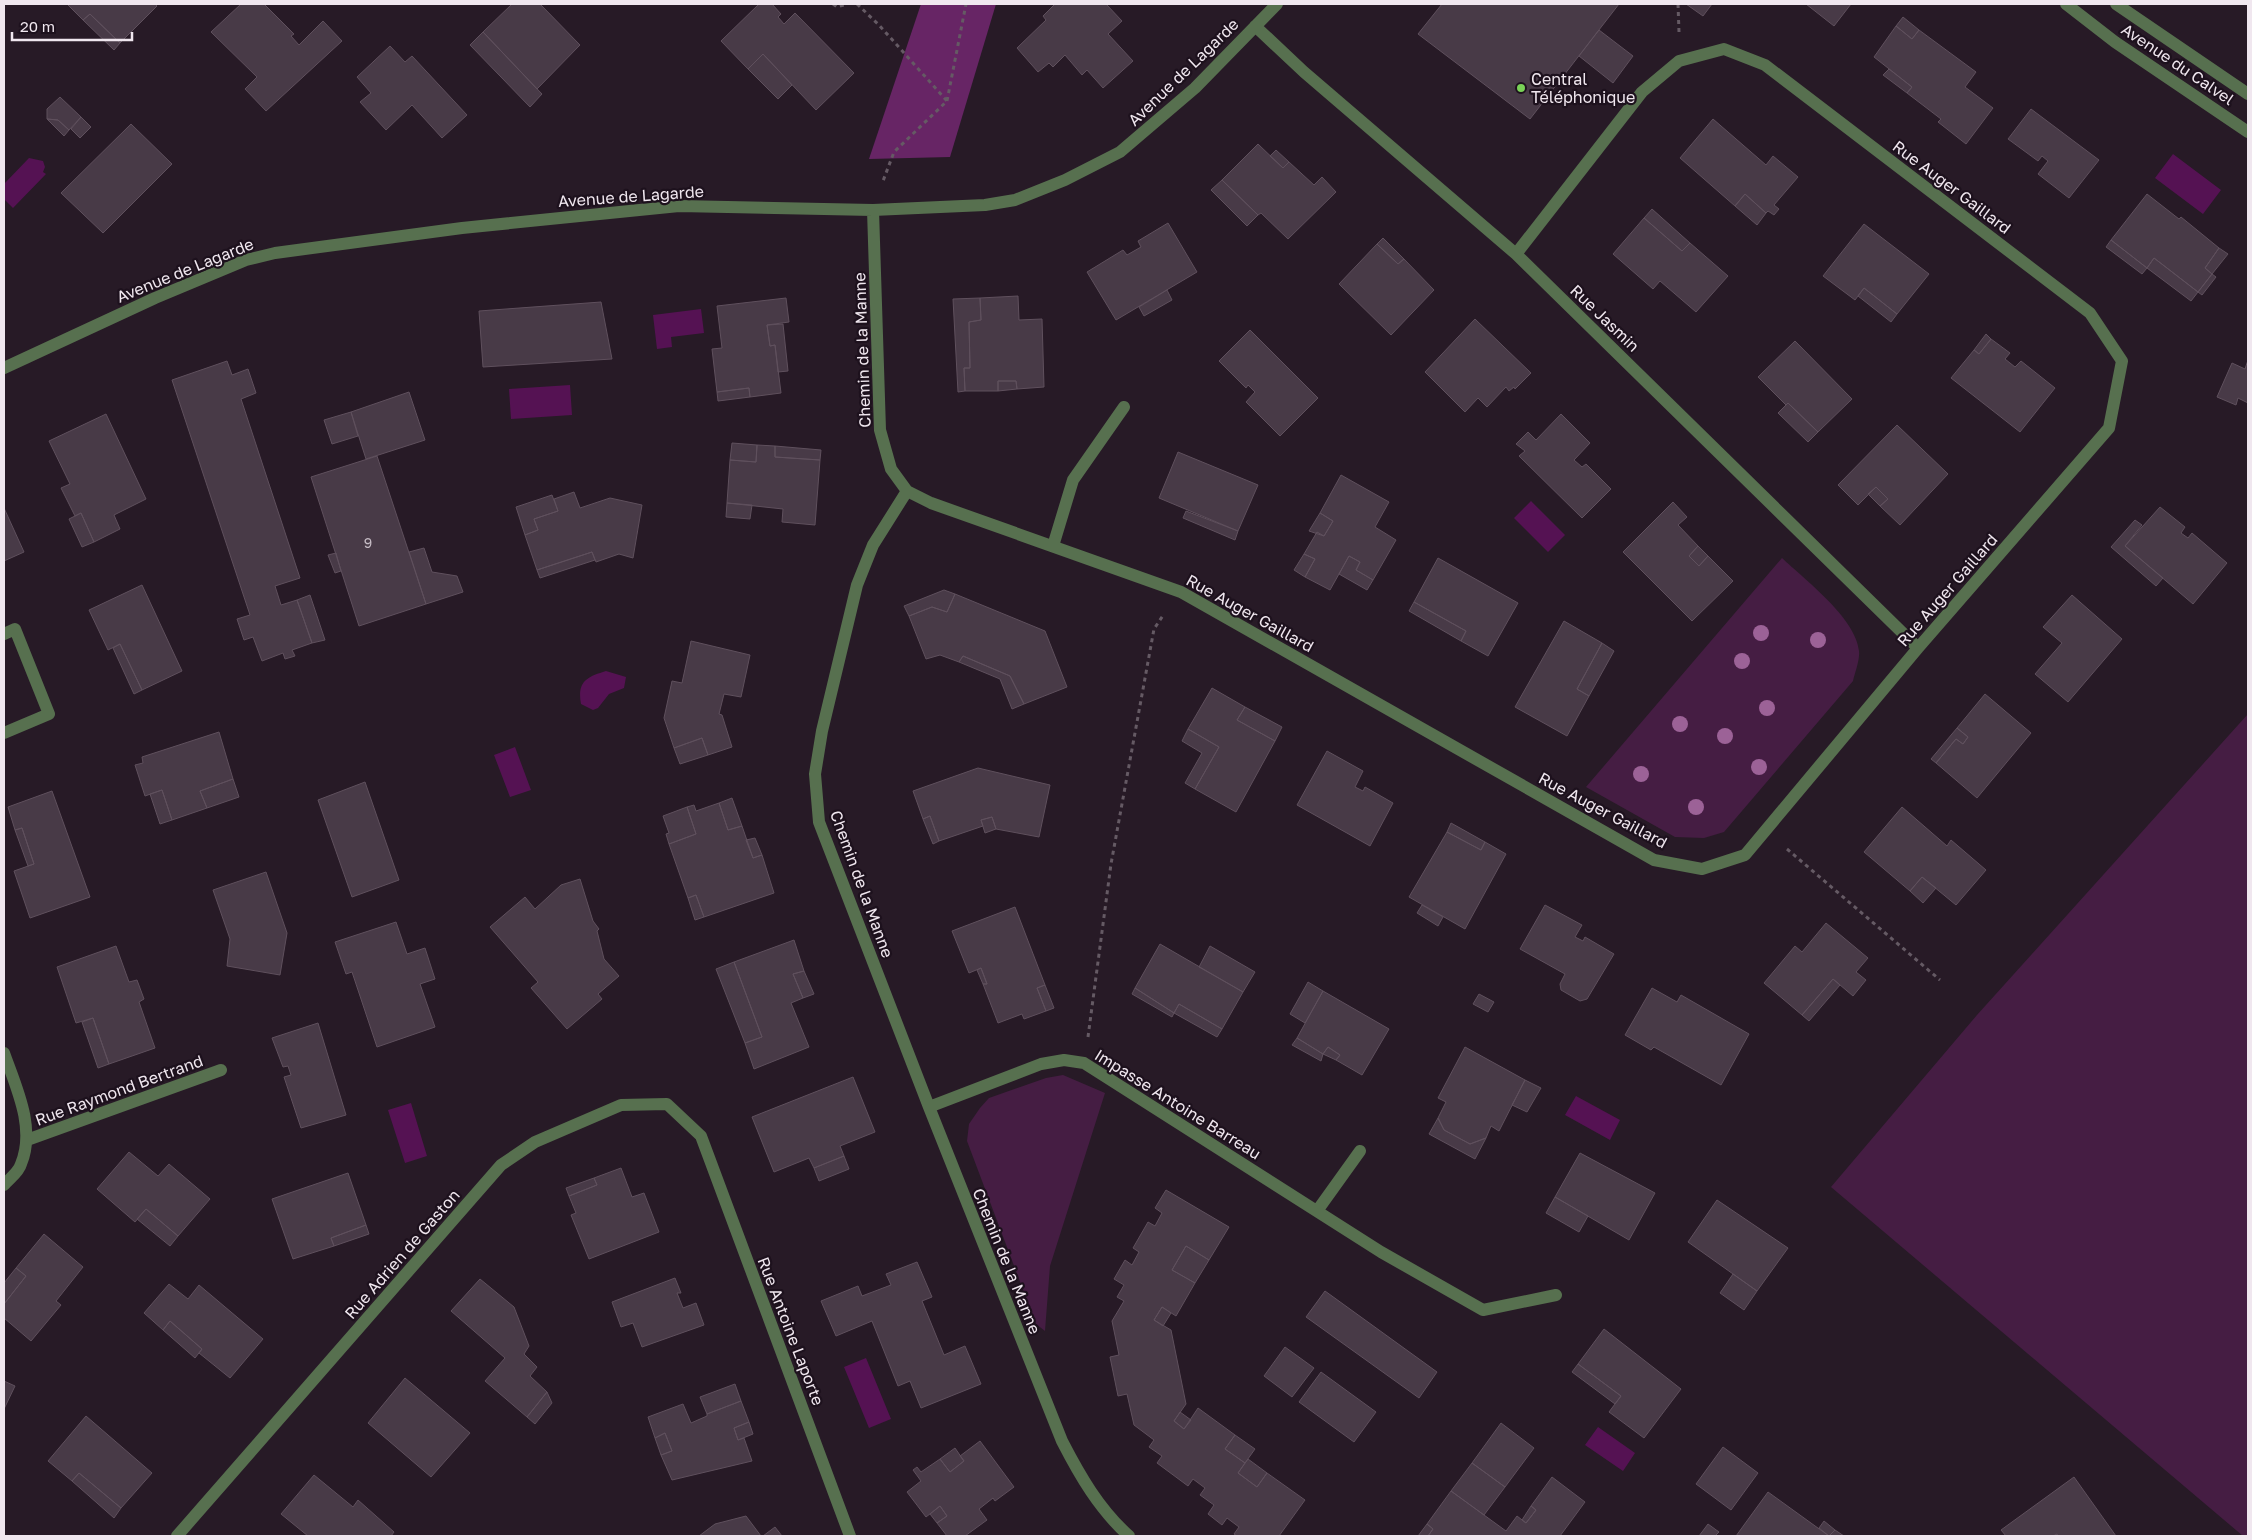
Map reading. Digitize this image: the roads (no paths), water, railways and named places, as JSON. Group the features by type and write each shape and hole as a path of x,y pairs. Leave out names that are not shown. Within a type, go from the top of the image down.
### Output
{"street":[{"name":"Avenue de Lagarde","path":"4,368 155,298 246,260 275,254 462,228 679,206 873,210 985,204 1015,200 1096,166 1120,152 1159,121 1195,88 1277,4"},
{"name":"Avenue du Calvel","path":"2066,4 2115,42 2248,132"},
{"name":"Avenue du Calvel","path":"2116,4 2248,94"},
{"name":"Rue Jasmin","path":"1255,26 1304,72 1516,254 1918,648"},
{"name":"Rue Auger Gaillard","path":"907,491 931,503 1181,592 1654,860 1702,869 1745,855 1918,648 2109,428 2122,361 2090,313 1765,65 1724,49 1679,60 1642,92 1516,254"},
{"name":"Chemin de la Manne","path":"873,210 880,430 891,469 907,491 873,545 857,585 822,731 815,774 819,822 929,1107 1062,1441 1084,1484 1112,1521 1129,1536"},
{"path":"1053,546 1073,480 1124,407"},
{"path":"4,634 15,629 49,714 4,733"},
{"name":"Rue Raymond Bertrand","path":"4,1053 22,1108 27,1140 21,1166 4,1185"},
{"name":"Impasse Antoine Barreau","path":"929,1107 1041,1064 1064,1060 1084,1063 1381,1252 1483,1310 1556,1295"},
{"name":"Rue Raymond Bertrand","path":"27,1140 221,1070"},
{"name":"Rue Adrien de Gaston","path":"177,1536 501,1165 535,1142 621,1105 667,1104 701,1136"},
{"name":"Rue Antoine Laporte","path":"701,1136 850,1536"},
{"path":"1317,1211 1360,1150"}],"place":[{"name":"Central Téléphonique","path":"1521,88"}]}
